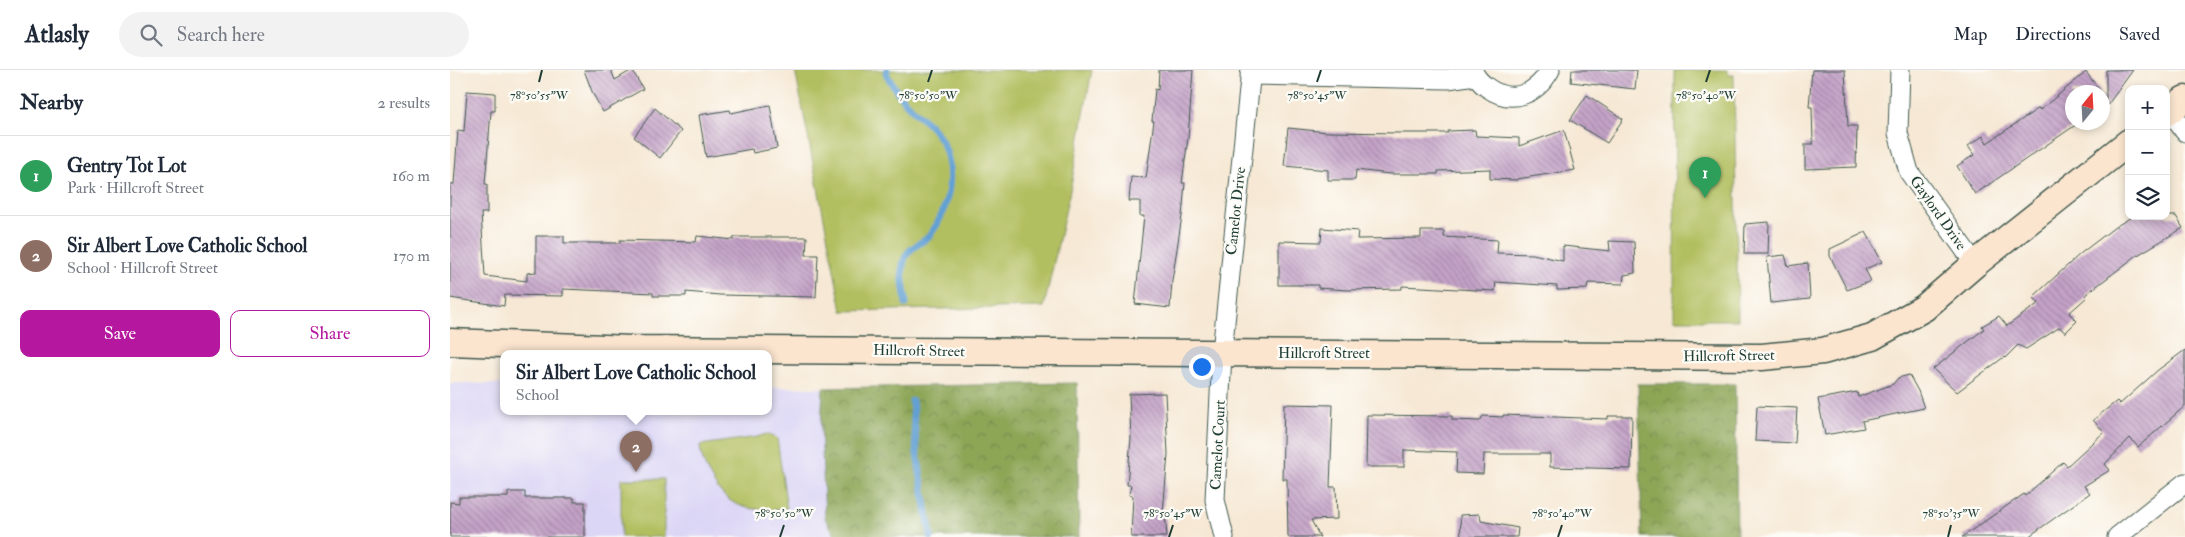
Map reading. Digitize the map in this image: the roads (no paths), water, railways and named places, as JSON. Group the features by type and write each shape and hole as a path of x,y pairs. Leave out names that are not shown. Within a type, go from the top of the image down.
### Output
{"street":[{"path":"1250,72 1448,79 1474,72 1485,86 1496,94 1509,97 1522,96 1534,90 1544,82 1550,70"},
{"name":"Gaylord Drive","path":"1900,70 1898,133 1909,172 1975,264"},
{"name":"Camelot Drive","path":"1222,352 1250,72"},
{"path":"2174,107 2185,132"},
{"name":"Hillcroft Street","path":"450,342 641,349 1762,357 1823,351 1872,337 1924,308 1975,264 2125,145"},
{"name":"Camelot Court","path":"1222,352 1215,500 1224,537"},
{"path":"2117,537 2185,483"}],"waterway":[{"path":"887,70 886,73 893,86 908,105 940,138 947,155 950,179 946,203 937,225 930,235 909,251 904,260 902,272 906,304"},
{"path":"912,401 917,454 931,537"}],"place":[{"name":"Gentry Tot Lot","path":"1705,198"},
{"name":"Sir Albert Love Catholic School","path":"636,472"}]}
